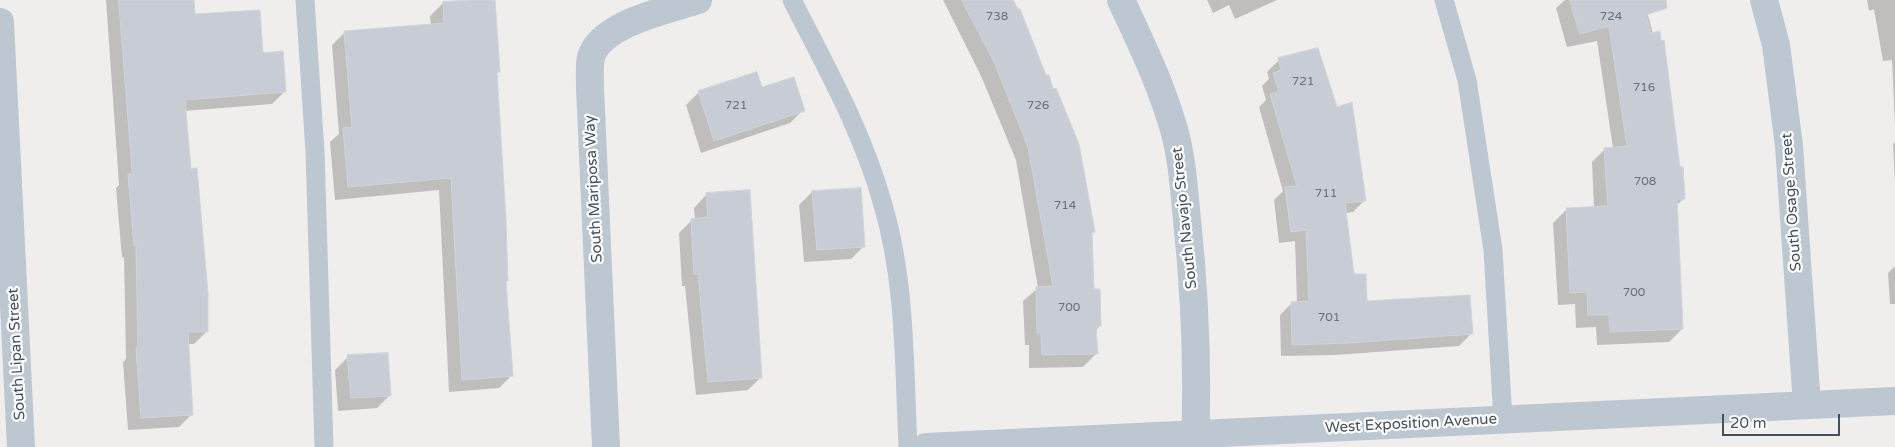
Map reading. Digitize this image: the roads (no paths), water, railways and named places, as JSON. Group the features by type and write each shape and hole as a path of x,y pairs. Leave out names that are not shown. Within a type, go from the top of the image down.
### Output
{"street":[{"name":"South Mariposa Way","path":"606,447 590,88 591,57 597,44 617,28 698,0"},
{"name":"South Navajo Street","path":"1120,0 1156,77 1174,128 1182,172 1190,241 1195,338 1195,441"},
{"name":"South Osage Street","path":"1764,0 1776,45 1789,146 1807,405"},
{"name":"South Lipan Street","path":"0,22 22,447"},
{"name":"West Exposition Avenue","path":"926,447 1195,441 1504,420 1895,401"}],"lane":[{"path":"305,0 315,152 324,447"},
{"path":"792,0 856,125 884,205 896,262 902,318 908,447"},
{"path":"1444,0 1467,80 1493,250 1504,420"}]}
